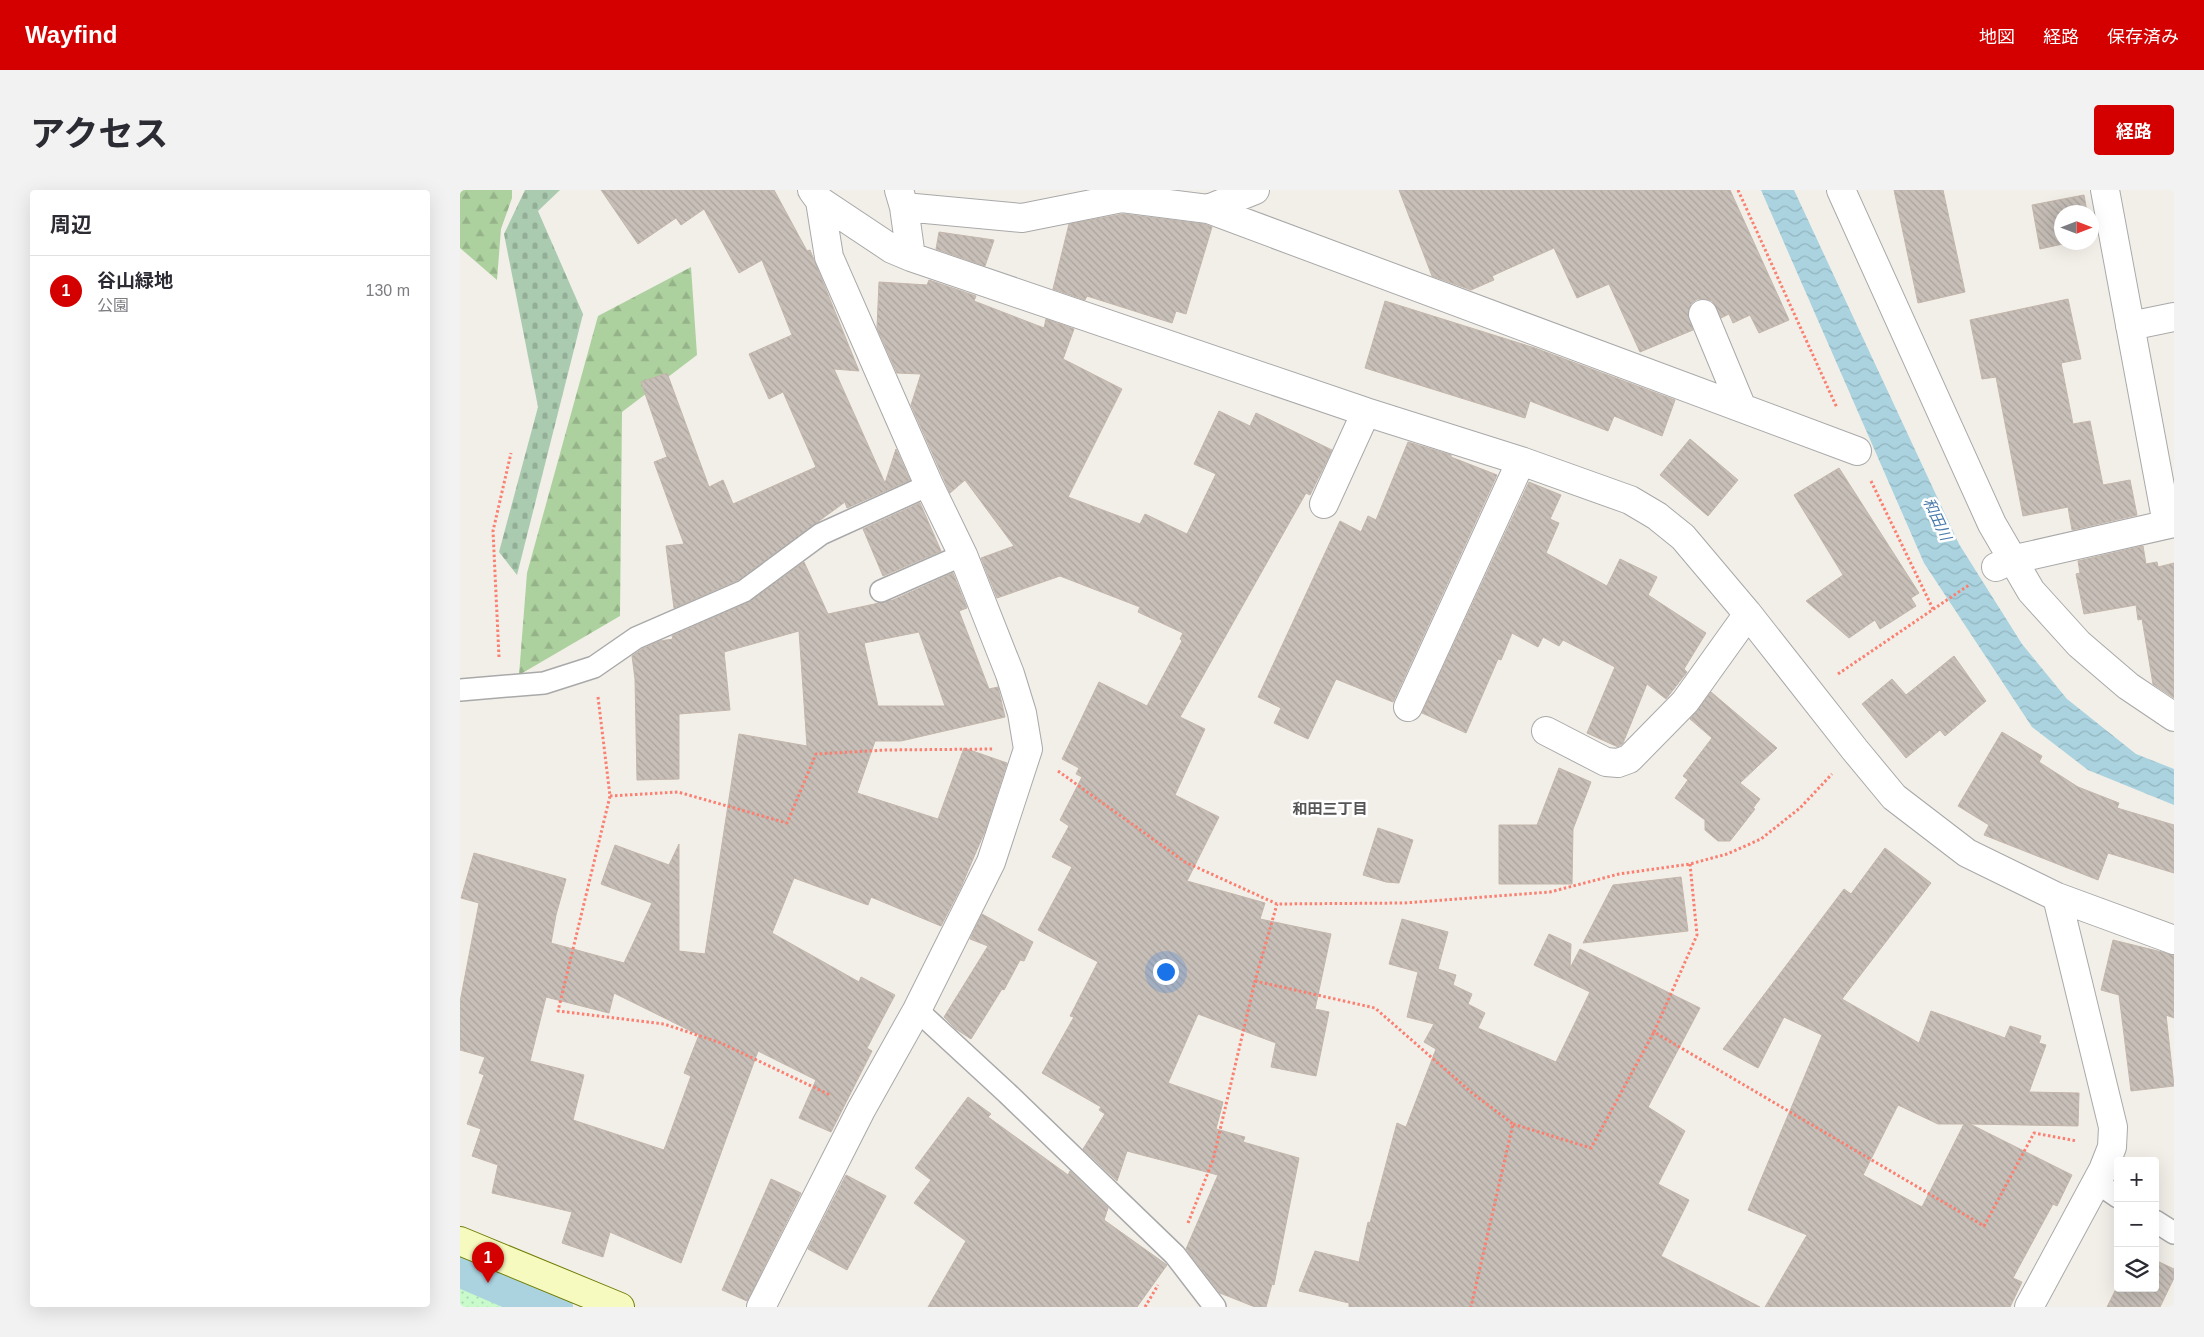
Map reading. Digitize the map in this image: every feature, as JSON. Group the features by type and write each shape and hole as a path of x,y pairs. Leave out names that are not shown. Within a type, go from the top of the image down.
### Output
{"street":[{"path":"1208,208 1255,190"},
{"path":"1841,190 1992,524 2003,564 2031,591 2079,644 2128,686 2174,717"},
{"path":"2003,564 2171,523 2130,326 2105,190"},
{"path":"911,257 901,198 1022,218 1121,194 1208,208 1857,451"},
{"path":"816,195 892,249 911,257 1366,412 1521,461 1630,500 1683,536 1748,614 1894,797 1967,853 2057,897 2174,940"},
{"path":"762,1307 861,1110 917,1010 990,862 1028,749 1022,713 1010,674 963,555 929,484 829,257 816,195"},
{"path":"1703,314 1742,408"},
{"path":"2130,326 2174,317"},
{"path":"1324,504 1366,412"},
{"path":"1408,707 1521,461"},
{"path":"1546,732 1606,762 1618,763 1629,759 1685,702 1748,614"},
{"path":"2029,1307 2096,1182 2112,1147 2114,1127 2057,897"},
{"path":"460,1241 620,1307"}],"lane":[{"path":"460,690 544,683 594,667 636,638 744,591 821,534 929,484"},
{"path":"881,591 963,555"},
{"path":"917,1010 1007,1093 1175,1256 1214,1307"},
{"path":"2096,1182 2114,1194"},
{"path":"2159,1224 2174,1234"}],"path":[{"path":"1738,190 1857,451 1933,609"},
{"path":"501,687 493,530 511,453"},
{"path":"1810,693 2003,564"},
{"path":"594,667 610,796 558,1011 664,1024 722,1043 861,1110"},
{"path":"610,796 678,792 787,824 816,754 886,750 1028,749 1185,862 1277,904 1404,903 1550,892 1620,874 1690,864 1728,854 1761,839 1800,808 1855,750"},
{"path":"1255,981 1375,1008 1471,1092 1513,1124 1591,1148 1654,1032 1697,935 1690,864"},
{"path":"1175,1256 1213,1160 1255,981 1277,904"},
{"path":"1654,1032 1984,1226 2034,1133 2112,1147"},
{"path":"1471,1307 1513,1124"}],"green space":[{"path":"460,190 512,190 512,198 501,229 497,280 460,248"},
{"path":"525,190 560,190 538,211 583,314 517,575 499,552 538,407 504,234"},
{"path":"691,267 697,355 622,412 620,616 519,675 527,573 598,316"},
{"path":"460,1259 573,1307 460,1307"}],"water":[{"name":"和田川","path":"1761,190 1794,190 1959,544 2022,644 2067,699 2136,754 2174,769 2174,805 2088,770 2032,727 1924,563"}],"building":[{"path":"601,190 774,190 807,251 810,250 859,371 834,369 885,483 896,449 910,480 847,508 845,502 738,580 674,608 666,546 684,544 654,462 667,457 641,382 667,373 709,487 723,480 733,504 816,467 783,392 769,399 749,354 792,335 762,260 739,273 704,209 681,225 676,218 638,244"},
{"path":"1399,190 1730,190 1789,320 1759,333 1750,315 1733,323 1729,314 1721,318 1712,301 1697,299 1691,304 1688,312 1693,330 1640,352 1609,284 1577,298 1554,248 1492,276 1494,280 1471,290 1432,276"},
{"path":"1894,190 1943,190 1965,292 1918,303"},
{"path":"2084,195 2086,205 2054,205 2054,246 2040,249 2032,205"},
{"path":"1123,214 1204,224 1212,227 1186,314 1176,311 1172,323 1087,296 1085,300 1053,289 1069,224"},
{"path":"939,232 994,240 985,266 936,249"},
{"path":"929,280 976,296 974,301 1044,328 1046,319 1074,329 1063,359 1122,389 1068,497 1140,524 1145,514 1187,534 1216,474 1194,464 1219,411 1250,426 1256,413 1332,450 1310,495 1306,493 1180,717 1205,729 1175,795 1219,817 1187,881 1265,903 1260,919 1331,934 1315,1009 1329,1012 1316,1076 1271,1067 1276,1043 1198,1014 1168,1083 1223,1102 1216,1129 1245,1137 1243,1142 1299,1158 1274,1285 1272,1284 1266,1307 1255,1307 1220,1293 1186,1249 1218,1175 1127,1151 1117,1181 1083,1149 1105,1114 1099,1110 1101,1107 1042,1073 1074,1017 1070,1016 1098,962 1038,930 1072,867 1052,857 1069,826 1060,820 1082,777 1076,774 1079,768 1062,759 1099,682 1147,706 1182,641 1180,639 1183,633 1138,612 1140,607 1060,576 997,598 981,558 1014,546 965,480 950,493 911,405 921,374 897,373 877,328 879,282 927,285"},
{"path":"2068,299 2081,359 2061,363 2073,424 2090,421 2103,485 2130,480 2137,515 2072,530 2068,507 2023,516 1996,377 1982,379 1970,320"},
{"path":"1385,301 1535,348 1675,400 1662,436 1614,416 1608,431 1530,401 1525,418 1365,368"},
{"path":"1690,439 1738,480 1708,516 1660,475"},
{"path":"1408,442 1451,455 1451,457 1497,475 1393,702 1336,679 1308,739 1274,723 1281,708 1258,697 1340,521 1361,532 1368,516 1376,520"},
{"path":"1839,468 1919,593 1911,598 1916,606 1880,629 1875,620 1849,638 1806,601 1843,575 1794,495"},
{"path":"1529,482 1561,495 1550,519 1559,523 1546,553 1607,586 1620,559 1657,577 1648,595 1706,633 1684,669 1687,672 1666,699 1647,684 1623,743 1618,747 1587,733 1615,667 1563,640 1559,646 1543,637 1538,647 1512,633 1501,660 1498,659 1466,733 1422,713"},
{"path":"920,503 941,551 883,576 863,529"},
{"path":"2143,546 2146,564 2157,562 2158,567 2174,563 2174,698 2153,684 2142,619 2138,620 2136,605 2084,614 2076,574 2080,573 2078,561"},
{"path":"804,562 828,614 893,600 953,573 967,608 959,611 989,689 998,687 1005,717 901,741 875,741 857,793 938,819 964,748 1007,763 985,831 961,887 941,926 871,897 868,905 794,878 772,933 859,982 861,977 895,995 867,1048 872,1051 831,1132 799,1118 816,1080 758,1051 681,1263 610,1232 603,1257 562,1243 572,1212 492,1193 498,1165 472,1156 481,1129 467,1124 484,1075 479,1073 485,1057 460,1050 460,1002 479,903 461,898 474,853 566,879 556,915 551,943 624,963 652,903 601,884 615,845 669,865 679,844 679,951 705,954 739,734 807,746 799,631 724,652 730,710 679,714 679,779 637,780 635,679 632,656 642,649 660,641 673,639 672,636 749,602","holes":["919,632 945,706 878,706 864,643","614,993 699,1035 684,1073 691,1076 664,1150 573,1120 584,1075 530,1061 546,997 609,1013"]},
{"path":"1954,656 1986,701 1945,736 1940,730 1906,758 1862,704 1892,679 1906,695"},
{"path":"1711,692 1777,748 1740,783 1760,799 1753,808 1755,809 1730,841 1718,841 1705,830 1705,820 1675,798 1688,780 1683,776 1712,738 1690,719"},
{"path":"2002,732 2042,756 2039,762 2078,787 2119,803 2117,808 2174,825 2174,873 2108,853 2098,880 1984,835 1989,825 1958,806"},
{"path":"1559,768 1591,782 1573,829 1572,884 1499,884 1499,825 1537,825"},
{"path":"1378,828 1413,840 1399,883 1386,882 1363,875"},
{"path":"1885,848 1931,883 1842,999 1919,1043 1931,1011 2005,1038 2010,1026 2041,1036 2039,1043 2046,1045 2029,1092 2079,1093 2078,1126 1970,1124 2072,1175 2057,1206 2053,1204 2013,1278 2022,1282 2010,1307 1765,1307 1807,1235 1748,1210 1822,1035 1784,1017 1758,1068 1723,1049 1844,889 1851,894","holes":["1898,1105 1938,1124 1964,1124 1922,1207 1863,1175"]},
{"path":"1681,877 1688,931 1583,943 1613,885"},
{"path":"982,914 1033,942 1024,961 1020,960 1004,990 1002,989 971,1039 956,1029 944,1017 988,946 970,939"},
{"path":"1402,919 1448,932 1438,969 1456,975 1453,985 1472,994 1468,1004 1485,1013 1478,1028 1556,1062 1590,992 1534,965 1549,934 1571,944 1570,968 1580,949 1700,1008 1648,1107 1685,1131 1658,1184 1689,1200 1661,1256 1760,1307 1349,1307 1349,1303 1299,1291 1315,1251 1359,1262 1368,1222 1370,1223 1397,1123 1406,1127 1436,1049 1424,1042 1434,1024 1407,1017 1418,972 1389,964"},
{"path":"2113,940 2174,955 2174,1018 2166,1015 2174,1086 2131,1091 2119,995 2101,990"},
{"path":"968,1097 991,1114 988,1117 1068,1175 1070,1171 1108,1208 1104,1220 1167,1265 1137,1307 928,1307 966,1241 914,1203 931,1180 915,1168"},
{"path":"846,1175 886,1196 847,1270 808,1249"},
{"path":"771,1179 801,1193 747,1301 722,1290"},
{"path":"2159,1262 2174,1269 2174,1278 2160,1307 2107,1307 2114,1292 2159,1292"}],"waterway":[{"path":"460,1267 553,1307"}],"place":[{"name":"谷山緑地","path":"488,1283"}],"district":[{"name":"和田三丁目","path":"1330,809"}]}
